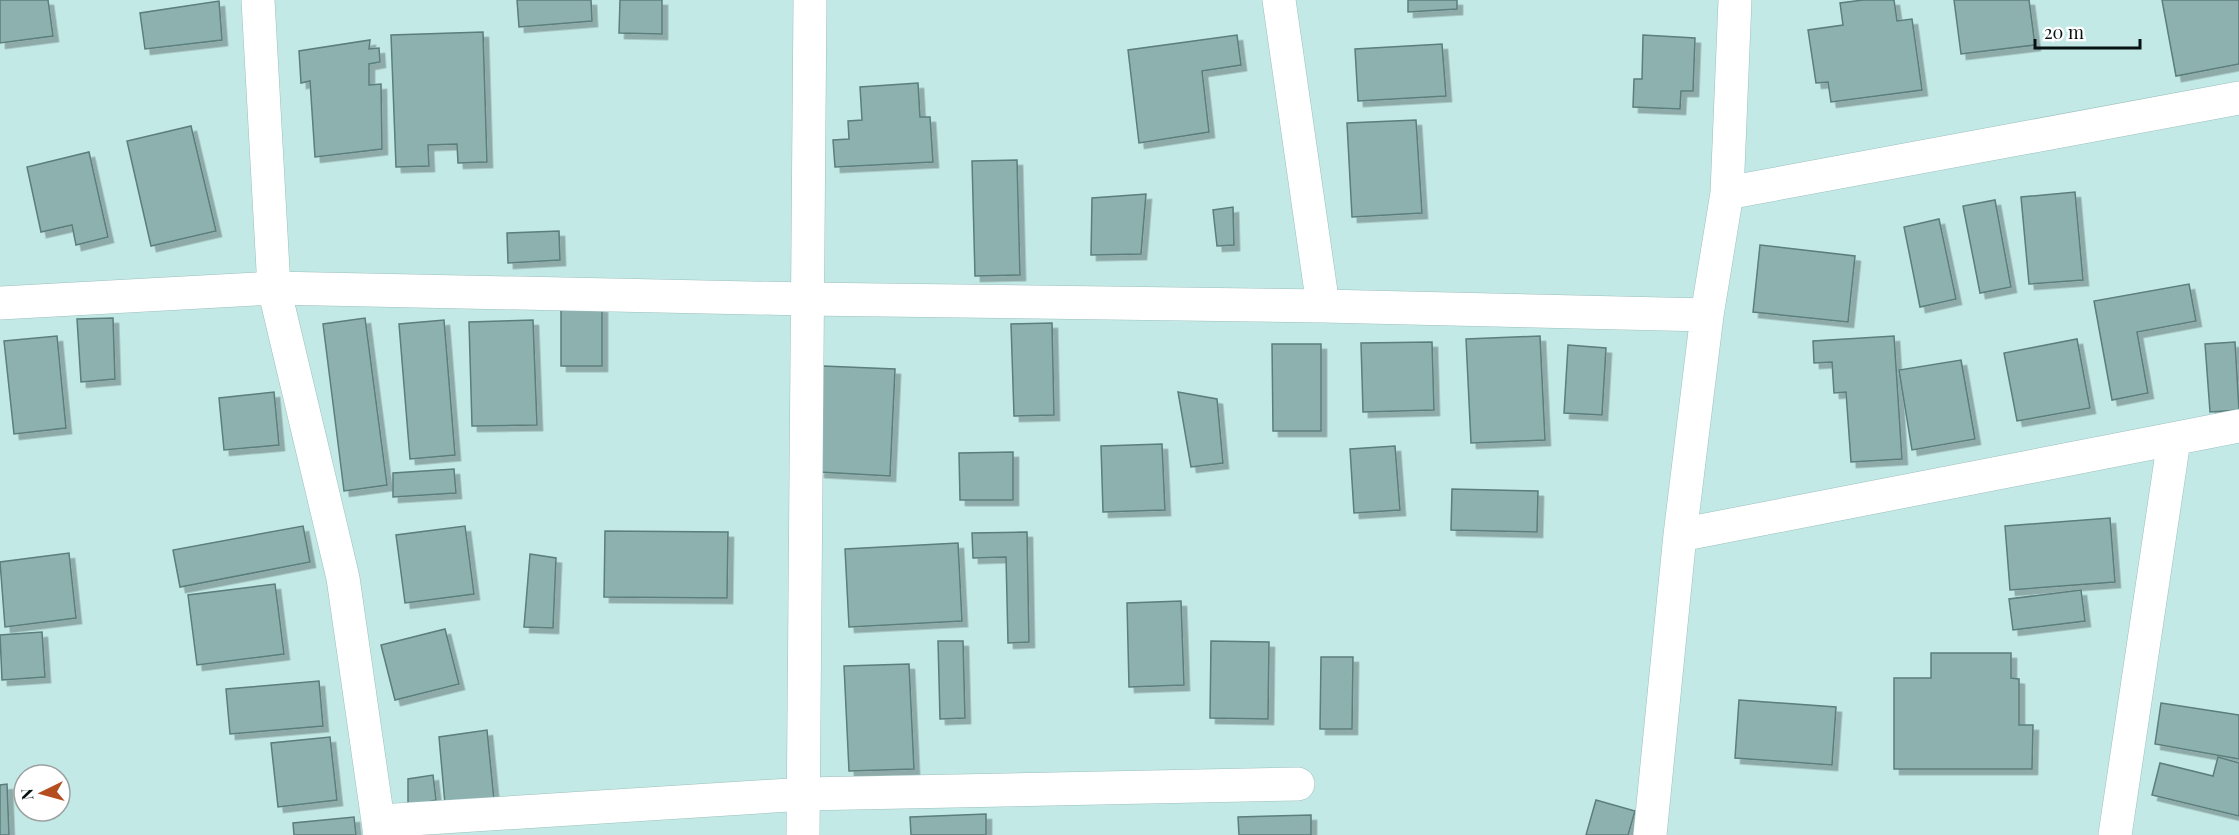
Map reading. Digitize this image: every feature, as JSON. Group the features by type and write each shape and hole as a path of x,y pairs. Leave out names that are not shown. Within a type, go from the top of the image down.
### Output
{"street":[{"path":"258,0 274,288 343,578 380,828 805,794 1298,784"},
{"path":"804,835 806,299 810,0"},
{"path":"1279,0 1323,306"},
{"path":"1650,835 1680,535 1707,315 1727,193 1735,0"},
{"path":"1727,193 2239,98"},
{"path":"0,303 274,288 1707,315"},
{"path":"1680,535 2239,426"},
{"path":"2115,835 2174,440"}],"building":[{"path":"0,0 48,0 53,36 0,43"},
{"path":"517,0 591,0 592,21 519,27"},
{"path":"620,0 662,0 662,34 619,33"},
{"path":"1408,0 1457,0 1457,9 1408,12"},
{"path":"1894,0 1897,21 1912,19 1922,90 1831,102 1828,82 1816,83 1808,30 1843,25 1840,3"},
{"path":"1954,0 2029,0 2035,45 1961,54"},
{"path":"2162,0 2239,0 2239,64 2176,76"},
{"path":"219,1 222,40 145,49 140,13"},
{"path":"483,32 487,162 458,163 457,144 428,145 429,166 396,167 391,35"},
{"path":"1237,35 1241,65 1202,71 1209,132 1139,143 1128,50"},
{"path":"1643,35 1695,38 1693,91 1681,91 1680,109 1633,107 1634,79 1642,79"},
{"path":"370,40 369,49 379,48 380,62 369,64 369,85 381,84 382,149 315,157 310,81 301,83 299,51"},
{"path":"1442,44 1446,96 1358,101 1355,49"},
{"path":"918,83 920,117 930,117 933,162 835,167 833,140 849,139 848,121 862,120 860,87"},
{"path":"1416,120 1422,213 1352,217 1347,123"},
{"path":"191,126 216,231 151,246 127,141"},
{"path":"89,152 108,237 76,245 72,225 41,232 27,167"},
{"path":"1017,160 1020,275 975,276 972,161"},
{"path":"2075,192 2083,280 2029,284 2021,197"},
{"path":"1146,194 1141,254 1091,255 1092,198"},
{"path":"1995,200 2011,287 1980,293 1963,206"},
{"path":"1233,207 1234,245 1217,246 1213,210"},
{"path":"1939,219 1956,299 1920,307 1904,227"},
{"path":"559,231 560,260 508,263 507,233"},
{"path":"1760,245 1855,256 1848,322 1753,312"},
{"path":"2189,284 2196,321 2137,332 2148,393 2112,400 2094,301"},
{"path":"561,307 602,307 602,366 561,366"},
{"path":"113,318 115,379 81,382 77,319"},
{"path":"365,318 387,485 344,491 323,324"},
{"path":"444,320 455,455 410,459 399,324"},
{"path":"533,320 537,425 472,426 469,322"},
{"path":"1052,323 1054,415 1014,416 1011,324"},
{"path":"57,336 66,428 14,434 4,341"},
{"path":"1540,336 1545,440 1471,443 1466,339"},
{"path":"1894,336 1902,459 1851,462 1846,392 1834,393 1832,362 1814,363 1813,341"},
{"path":"2077,339 2090,408 2017,421 2004,353"},
{"path":"1432,342 1434,410 1363,412 1361,343"},
{"path":"2235,342 2239,410 2210,412 2205,344"},
{"path":"1272,344 1321,344 1321,431 1273,431"},
{"path":"1568,345 1606,348 1602,415 1564,413"},
{"path":"1961,360 1975,439 1912,450 1899,370"},
{"path":"823,366 895,369 890,476 819,472"},
{"path":"274,392 279,445 224,450 219,398"},
{"path":"1178,392 1217,399 1223,463 1191,467"},
{"path":"1162,444 1165,510 1103,512 1101,446"},
{"path":"1395,446 1400,510 1354,513 1350,449"},
{"path":"1013,452 1013,500 960,500 959,453"},
{"path":"454,469 456,493 393,497 393,473"},
{"path":"1452,489 1538,491 1537,532 1451,530"},
{"path":"2110,518 2115,582 2010,590 2005,526"},
{"path":"303,526 310,562 180,587 173,550"},
{"path":"465,526 474,594 405,603 396,535"},
{"path":"605,531 728,532 727,598 604,597"},
{"path":"1027,532 1029,642 1008,643 1006,557 973,558 972,533"},
{"path":"958,543 962,621 849,627 845,549"},
{"path":"69,553 76,618 5,627 0,562"},
{"path":"530,554 556,558 553,628 524,627"},
{"path":"275,584 284,654 197,665 188,595"},
{"path":"2081,590 2085,621 2013,630 2009,599"},
{"path":"1181,601 1184,685 1129,687 1127,603"},
{"path":"445,629 459,684 395,700 381,645"},
{"path":"42,632 45,677 2,680 0,635"},
{"path":"938,641 963,641 965,718 940,719"},
{"path":"1211,641 1269,642 1268,719 1210,718"},
{"path":"1931,653 2011,653 2011,678 2019,679 2019,725 2033,725 2032,769 1894,769 1894,678 1931,678"},
{"path":"1321,657 1353,657 1352,729 1320,729"},
{"path":"909,664 914,769 849,771 844,666"},
{"path":"319,681 323,726 230,734 226,689"},
{"path":"1739,700 1836,707 1832,765 1735,758"},
{"path":"2161,703 2239,715 2239,759 2155,744"},
{"path":"487,730 494,800 445,804 439,737"},
{"path":"330,737 337,800 278,807 271,743"},
{"path":"2218,757 2239,763 2239,816 2152,795 2160,763 2213,776"},
{"path":"433,775 436,800 408,807 408,779"},
{"path":"7,784 9,835 0,835 0,785"},
{"path":"1596,800 1635,811 1628,835 1586,835"},
{"path":"986,814 986,835 911,835 910,817"},
{"path":"1311,815 1311,835 1239,835 1238,817"},
{"path":"354,817 356,835 294,835 293,823"}]}
